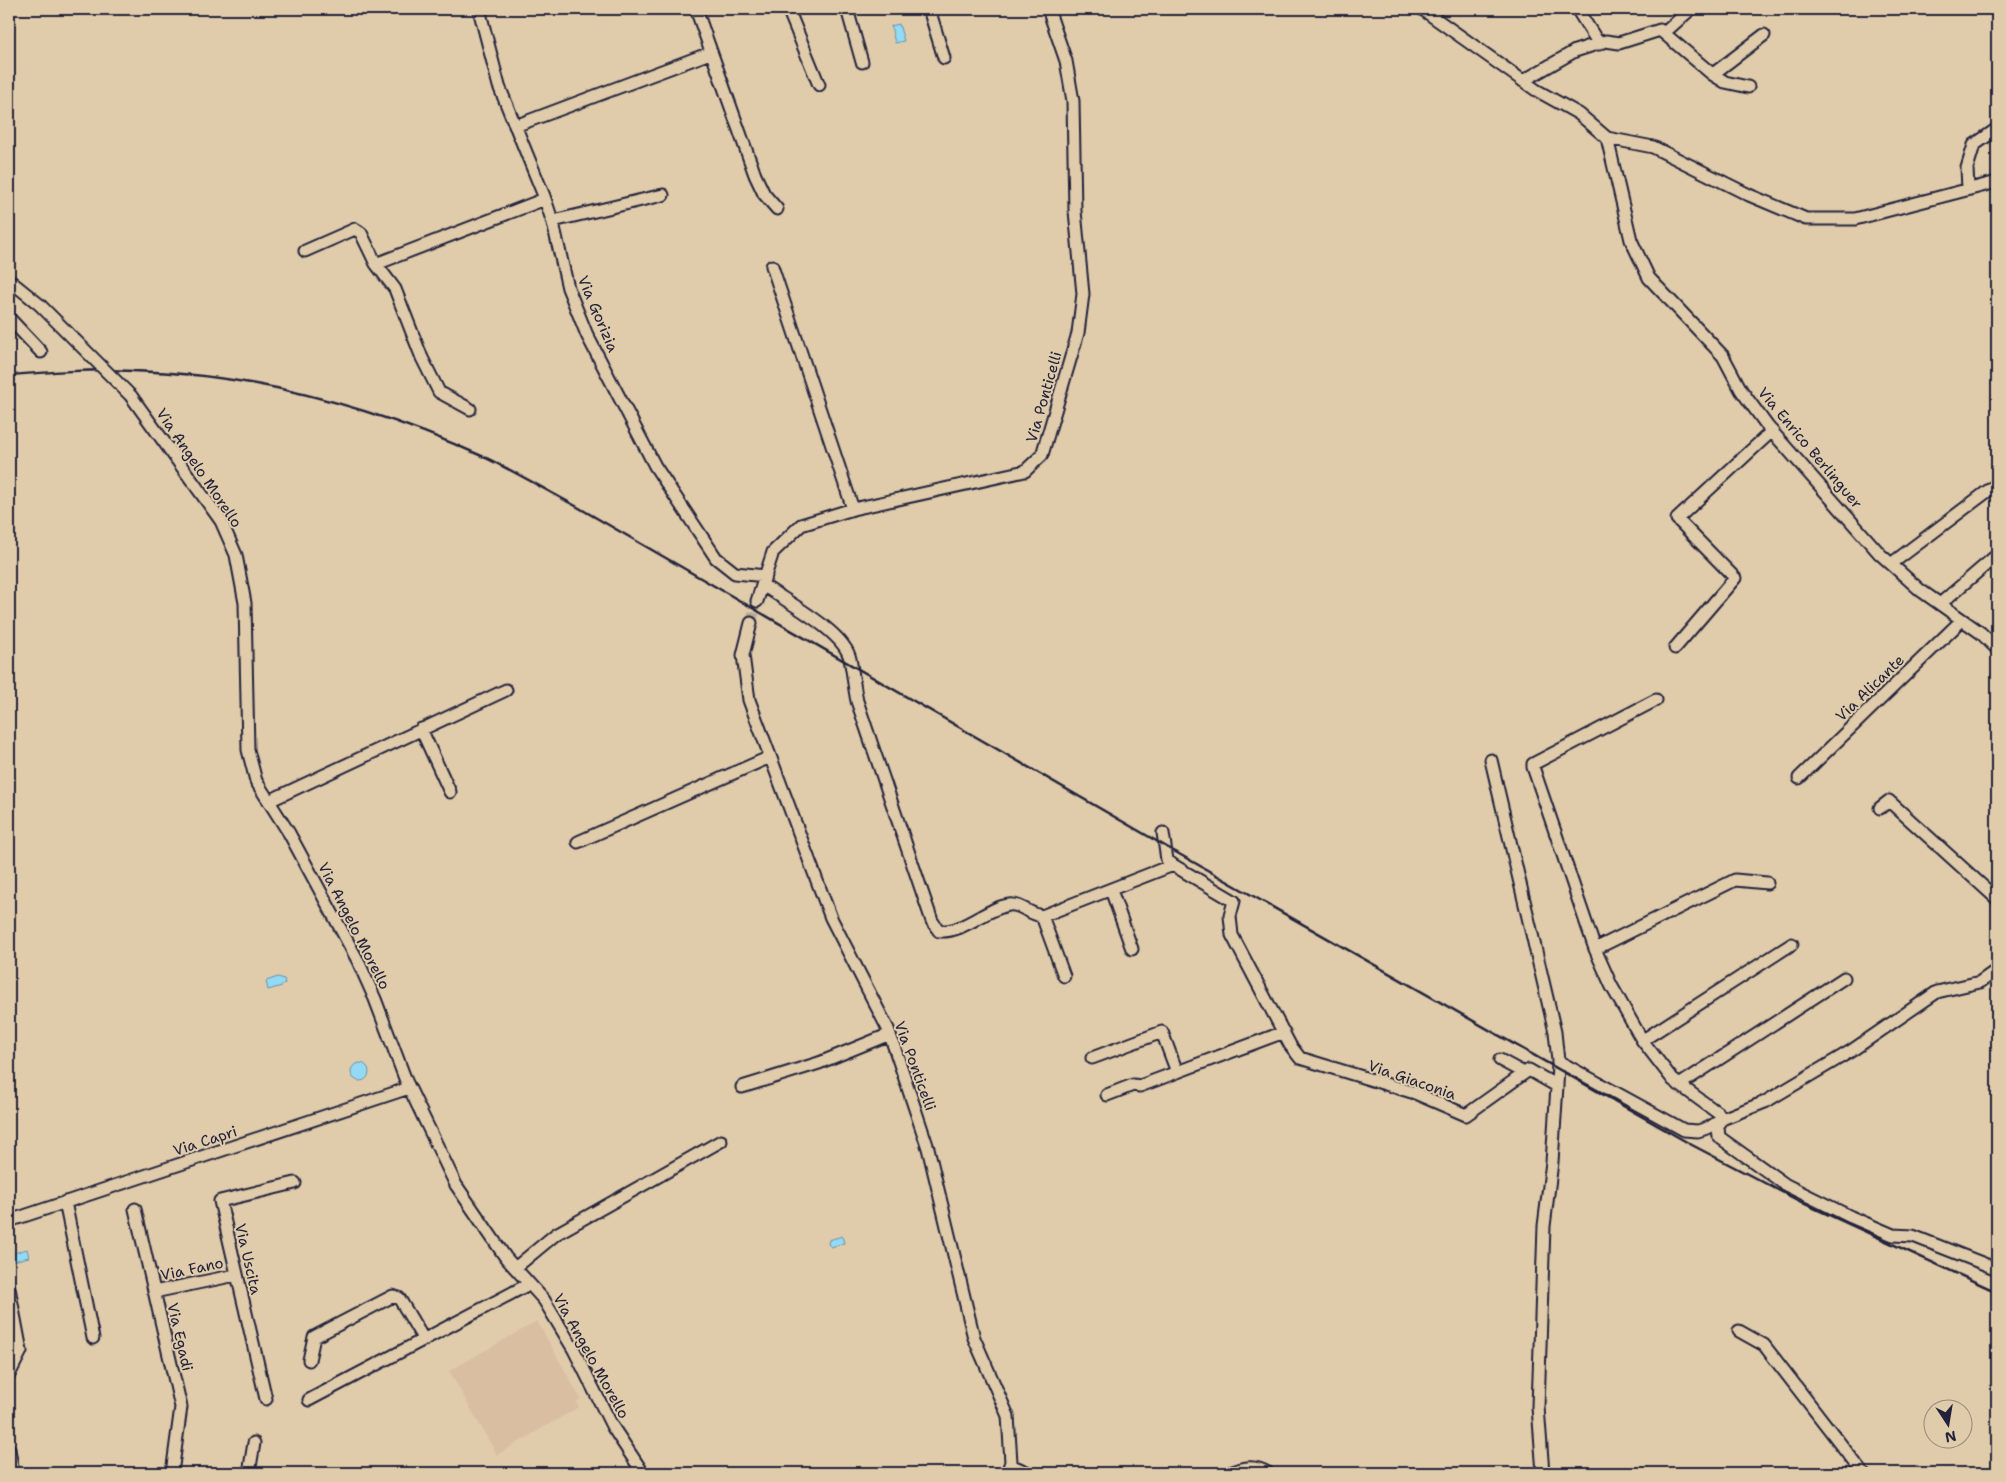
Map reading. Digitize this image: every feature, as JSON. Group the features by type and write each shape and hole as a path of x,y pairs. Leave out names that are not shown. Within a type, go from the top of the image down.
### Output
{"street":[{"name":"Via Gorizia","path":"479,9 500,86 553,222 568,288 575,307 655,466 716,558 735,573 765,581"},
{"path":"696,9 755,175 764,194 777,209"},
{"path":"788,9 819,85"},
{"path":"847,9 862,62"},
{"path":"929,9 944,58"},
{"name":"Via Ponticelli","path":"757,601 773,552 801,525 853,509 1025,471 1042,455 1078,333 1083,294 1075,211 1073,101 1066,60 1048,9"},
{"path":"1422,9 1523,81 1579,114 1607,138 1652,147 1749,195 1806,219 1855,219 1997,182"},
{"path":"1577,9 1599,44"},
{"path":"1664,33 1691,9"},
{"path":"1523,81 1576,50 1606,42 1619,43 1660,30 1725,82 1748,87"},
{"path":"1713,74 1764,35"},
{"path":"514,126 710,53"},
{"path":"1968,189 1967,168 1974,145 1997,129"},
{"name":"Via Enrico Berlinguer","path":"1607,138 1631,240 1649,278 1723,356 1741,390 1772,431 1891,564 1961,621 1981,633 1997,649"},
{"path":"553,222 663,195"},
{"path":"376,264 545,199"},
{"path":"305,251 355,229 361,234 376,264 395,289 422,358 438,392 470,409"},
{"path":"772,266 853,509"},
{"name":"Via Angelo Morello","path":"9,280 40,305 131,396 203,494 220,521 236,555 244,592 248,750 252,773 361,967 409,1088 456,1185 515,1268 544,1300 560,1326 612,1426 643,1473"},
{"path":"9,318 41,352"},
{"path":"1676,648 1736,578 1677,519 1772,431"},
{"path":"1891,564 1997,484"},
{"path":"1940,604 1997,555"},
{"path":"765,581 821,623 836,638 850,658 857,701 927,908 936,928 943,931 949,930 1008,905 1019,907 1034,916 1042,916 1173,865 1167,860 1163,833"},
{"name":"Via Alicante","path":"1799,778 1961,621"},
{"name":"Via Ponticelli","path":"751,623 743,655 749,700 831,918 890,1034 928,1148 974,1338 1008,1416 1008,1469"},
{"path":"269,801 506,690"},
{"path":"1656,700 1533,764 1542,801 1594,949 1610,982 1643,1040 1673,1080 1710,1105 1722,1119"},
{"path":"421,729 450,792"},
{"path":"578,842 770,757"},
{"path":"1491,760 1555,1032 1558,1061 1544,1245 1538,1407 1543,1473"},
{"path":"1880,808 1889,801 1997,899"},
{"name":"Via Giaconia","path":"1173,865 1234,901 1230,916 1232,935 1296,1056 1415,1093 1466,1115 1524,1073"},
{"path":"1594,949 1735,880 1767,883"},
{"path":"1111,890 1132,949"},
{"path":"1042,916 1064,976"},
{"path":"1643,1040 1792,944"},
{"path":"1558,1061 1684,1130 1698,1131 1765,1102 1851,1051 1937,992 1980,982 1997,970"},
{"path":"1679,1085 1844,978"},
{"path":"1092,1058 1162,1032 1177,1072"},
{"path":"1107,1095 1133,1085 1140,1086 1284,1032"},
{"path":"742,1087 819,1063 890,1034"},
{"path":"1500,1060 1524,1073 1529,1070 1557,1086"},
{"name":"Via Capri","path":"9,1221 409,1088"},
{"path":"1722,1119 1718,1127 1719,1137 1786,1185 1892,1235 1913,1236 1997,1269"},
{"path":"515,1268 556,1234 721,1141"},
{"name":"Via Uscita","path":"266,1399 220,1201 295,1183"},
{"path":"64,1202 93,1338"},
{"name":"Via Egadi","path":"135,1209 181,1407 172,1473"},
{"name":"Via Fano","path":"154,1292 236,1274"},
{"path":"309,1400 529,1284"},
{"path":"9,1288 21,1351 9,1375"},
{"path":"309,1360 314,1337 393,1296 399,1298 424,1340"},
{"path":"1739,1331 1764,1345 1863,1473"},
{"path":"249,1473 254,1443"},
{"path":"9,1449 13,1473"},
{"path":"1230,1473 1245,1467 1252,1467 1268,1473"},
{"path":"1008,1469 1029,1473"}],"shaded area":[{"path":"537,1321 581,1399 576,1402 579,1407 497,1455 449,1371"}],"water":[{"path":"899,24 904,41 895,43 891,26"},
{"path":"278,977 284,979 285,983 282,986 268,990 266,981"},
{"path":"360,1063 366,1066 369,1072 366,1078 360,1081 354,1078 351,1072 354,1066"},
{"path":"842,1236 844,1243 831,1247 828,1244 829,1240"},
{"path":"27,1249 29,1257 13,1261 11,1254"}],"tunnel":[{"path":"751,623 757,601"}],"railway":[{"path":"9,375 118,370 179,374 269,386 313,396 400,423 484,457 574,505 1172,850 1692,1145 1803,1203 1997,1292"}]}
